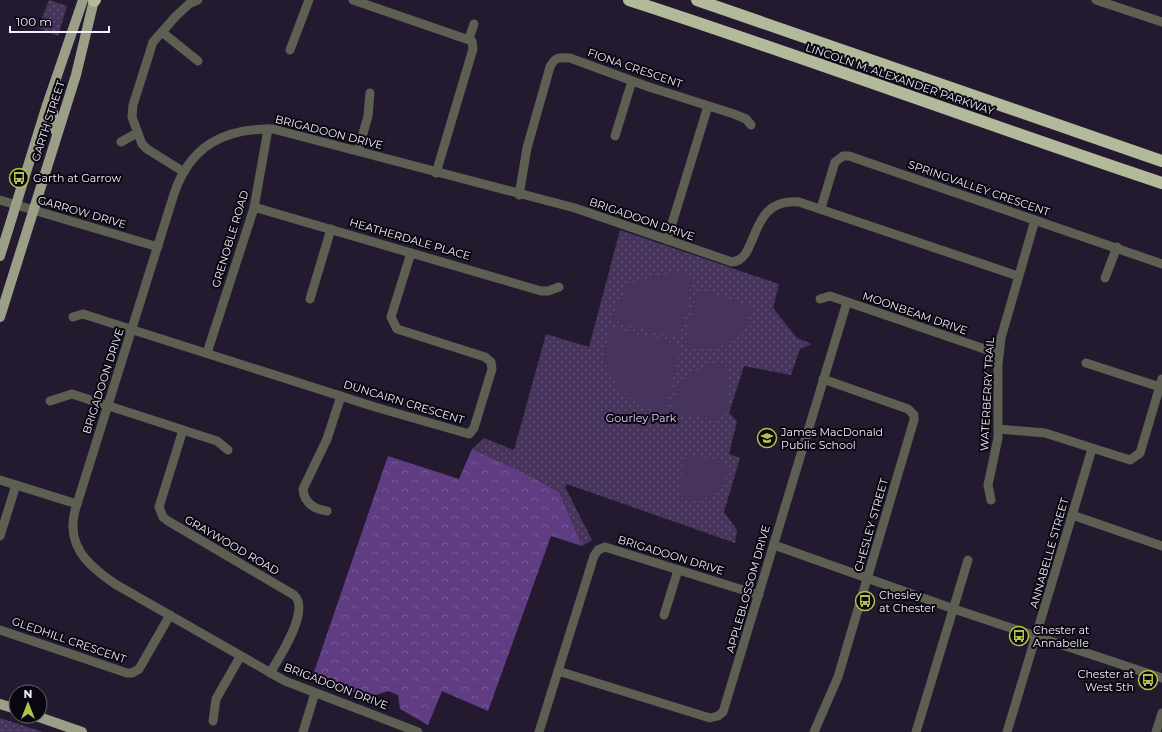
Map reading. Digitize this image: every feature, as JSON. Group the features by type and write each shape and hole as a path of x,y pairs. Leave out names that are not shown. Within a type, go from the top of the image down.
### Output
{"highway":[{"name":"LINCOLN M. ALEXANDER PARKWAY","path":"629,0 714,27 1046,145 1162,183"},
{"name":"LINCOLN M. ALEXANDER PARKWAY","path":"697,0 1162,161"}],"main road":[{"name":"GARTH STREET","path":"0,256 47,105 91,0"},
{"name":"GARTH STREET","path":"0,317 76,75 91,0"},
{"path":"47,105 53,111 55,117 56,140"},
{"path":"48,720 82,732"}],"street":[{"path":"184,172 146,150 142,144 132,117 133,105 153,42 189,4 198,0"},
{"path":"290,50 309,0"},
{"path":"353,0 382,4 472,41 473,49 436,173"},
{"path":"1096,0 1162,22"},
{"path":"468,39 474,24"},
{"path":"162,32 198,61"},
{"name":"FIONA CRESCENT","path":"519,195 527,148 550,67 554,59 558,57 570,58 632,81 736,114 751,125"},
{"path":"615,136 632,81"},
{"path":"358,151 368,116 370,93"},
{"path":"667,240 708,106"},
{"name":"BRIGADOON DRIVE","path":"418,732 315,693 270,673 240,657 115,584 94,569 85,560 78,549 73,525 77,504 131,330 176,188 184,172 206,145 219,138 245,130 268,129 358,151 519,195 575,208 728,261 736,261 745,256 760,222 772,208 781,204 795,202 821,208 1018,276"},
{"name":"GRENOBLE ROAD","path":"207,353 254,207 268,129"},
{"path":"121,142 137,132"},
{"name":"SPRINGVALLEY CRESCENT","path":"821,208 835,162 843,156 849,156 1117,247 1162,264"},
{"name":"GARROW DRIVE","path":"0,200 158,247"},
{"name":"HEATHERDALE PLACE","path":"254,207 541,291 548,291 559,287"},
{"name":"WATERBERRY TRAIL","path":"991,500 988,485 996,448 998,429 999,354 1004,324 1035,220"},
{"path":"310,299 331,229"},
{"path":"1106,278 1117,247"},
{"name":"DUNCAIRN CRESCENT","path":"73,317 83,314 341,396 469,434 474,428 492,369 491,362 485,357 397,329 392,322 391,317 412,253"},
{"name":"MOONBEAM DRIVE","path":"820,299 830,296 999,354"},
{"name":"APPLEBLOSSOM DRIVE","path":"558,671 706,717 712,718 718,716 725,708 847,302"},
{"path":"998,429 1039,431 1127,460 1140,453 1161,383 1086,363"},
{"name":"CHESLEY STREET","path":"814,732 836,683 914,420 914,415 908,409 823,379"},
{"path":"50,401 72,394 217,441 228,450"},
{"path":"327,511 317,509 307,503 304,497 303,489 327,439 341,396"},
{"name":"GRAYWOOD ROAD","path":"183,430 160,507 163,516 168,521 294,595 300,602 300,609 290,638 270,673"},
{"name":"ANNABELLE STREET","path":"1007,732 1037,637 1092,449"},
{"path":"0,480 77,504"},
{"path":"0,536 16,485"},
{"path":"1072,515 1162,546"},
{"path":"774,545 954,609 1162,678"},
{"name":"BRIGADOON DRIVE","path":"539,732 594,556 598,550 605,547 759,595"},
{"path":"916,732 968,560"},
{"path":"664,615 678,570"},
{"name":"GLEDHILL CRESCENT","path":"0,630 112,668 132,673 139,669 170,615"},
{"path":"213,721 216,699 240,657"},
{"path":"303,732 315,693"},
{"path":"1156,732 1162,713"}],"green space":[{"path":"49,0 67,6 58,36 38,28"},
{"name":"Gourley Park","path":"620,230 779,284 773,308 797,338 812,344 800,349 791,375 744,366 729,413 737,421 729,454 740,458 724,512 737,530 735,543 567,484 565,487 592,540 582,546 559,492 521,471 472,449 484,438 514,450 546,334 589,347"},
{"path":"676,273 693,275 682,330 675,337 610,320 628,285 653,276"},
{"path":"702,290 752,307 743,331 732,342 717,347 685,346 696,293"},
{"path":"609,327 675,343 680,348 665,416 637,404 618,387 606,367 604,354"},
{"path":"710,365 729,366 726,413 718,420 671,413 678,387 686,377 699,369"},
{"path":"472,449 521,471 559,492 582,546 551,536 488,711 442,691 428,725 400,709 398,695 388,691 367,698 313,675 388,456 459,479"},
{"path":"688,454 730,464 723,483 719,490 714,494 701,499 681,498 683,457"},
{"path":"0,718 8,721 8,724 18,724 43,732 0,732"}],"place":[{"name":"Garth at Garrow","path":"19,178"},
{"name":"James MacDonald Public School","path":"767,438"},
{"name":"Chesley at Chester","path":"865,601"},
{"name":"Chester at Annabelle","path":"1019,636"},
{"name":"Chester at West 5th","path":"1148,680"}]}
